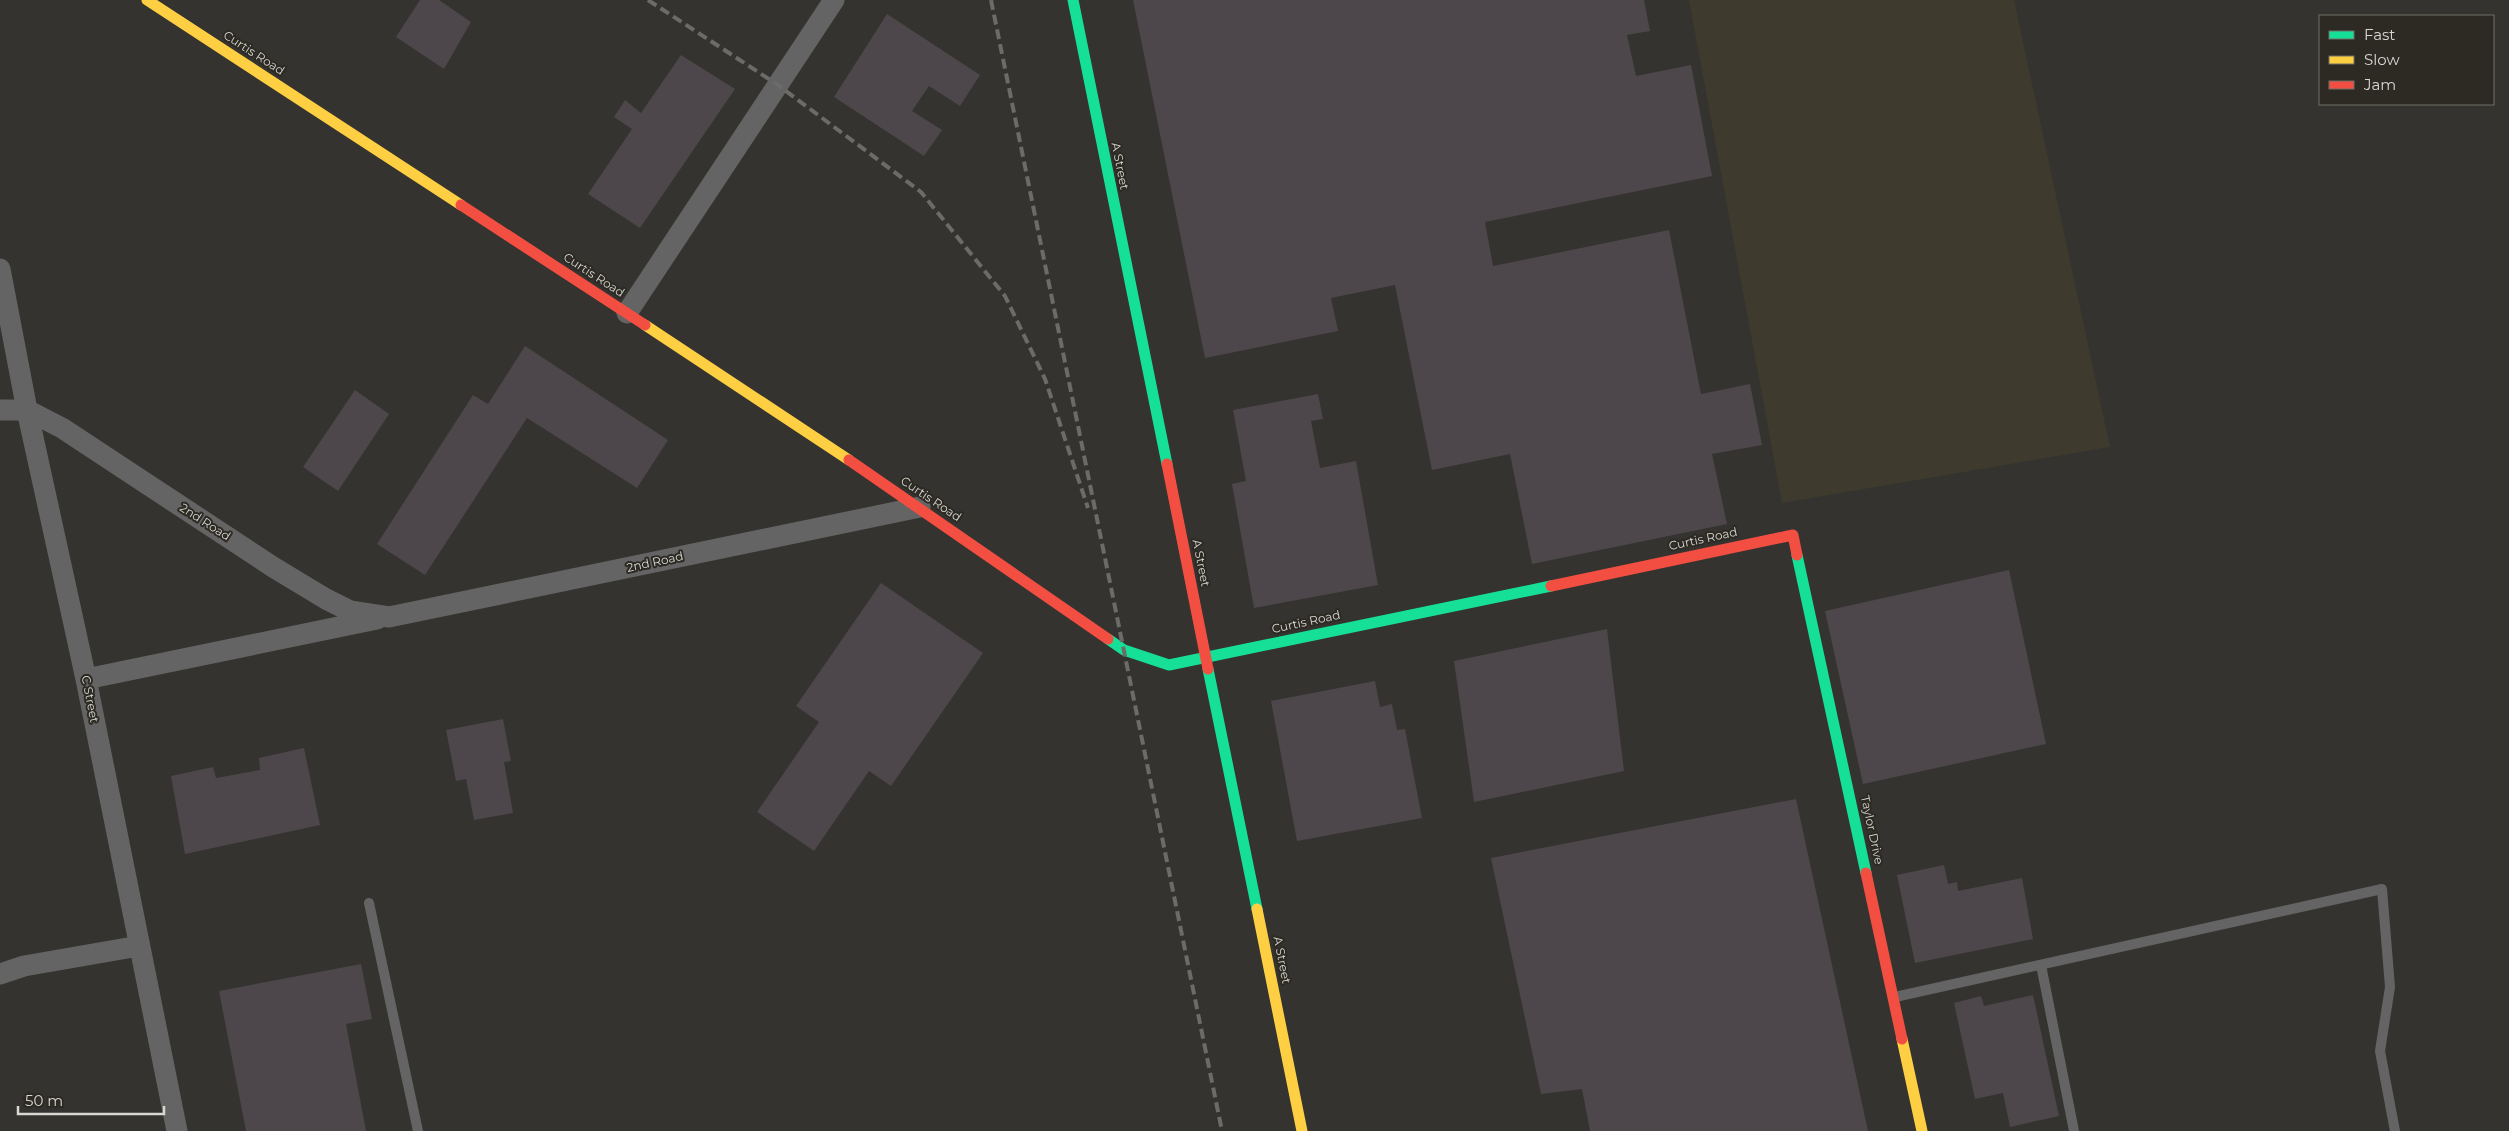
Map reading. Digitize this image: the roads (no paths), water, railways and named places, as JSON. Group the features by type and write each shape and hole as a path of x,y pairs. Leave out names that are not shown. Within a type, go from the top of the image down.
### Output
{"street":[{"name":"Curtis Road","path":"147,0 627,313 920,507 1124,650 1169,665 1792,535"},
{"path":"627,313 834,0"},
{"name":"A Street","path":"1073,0 1302,1131"},
{"name":"C Street","path":"0,268 27,410 86,679 177,1131"},
{"path":"0,410 27,410"},
{"name":"2nd Road","path":"27,410 62,428 272,567 326,599 350,611 390,617"},
{"name":"2nd Road","path":"86,679 920,507"},
{"name":"Taylor Drive","path":"1792,535 1895,997 1922,1131"},
{"path":"0,974 24,966 139,946"}],"lane":[{"path":"1895,997 2382,889 2390,987 2380,1051 2395,1131"},
{"path":"369,903 418,1131"},
{"path":"2041,965 2074,1131"}],"railway":[{"path":"648,0 778,85 921,192 1005,296 1045,379 1088,508"},
{"path":"991,0 1222,1131"}]}
